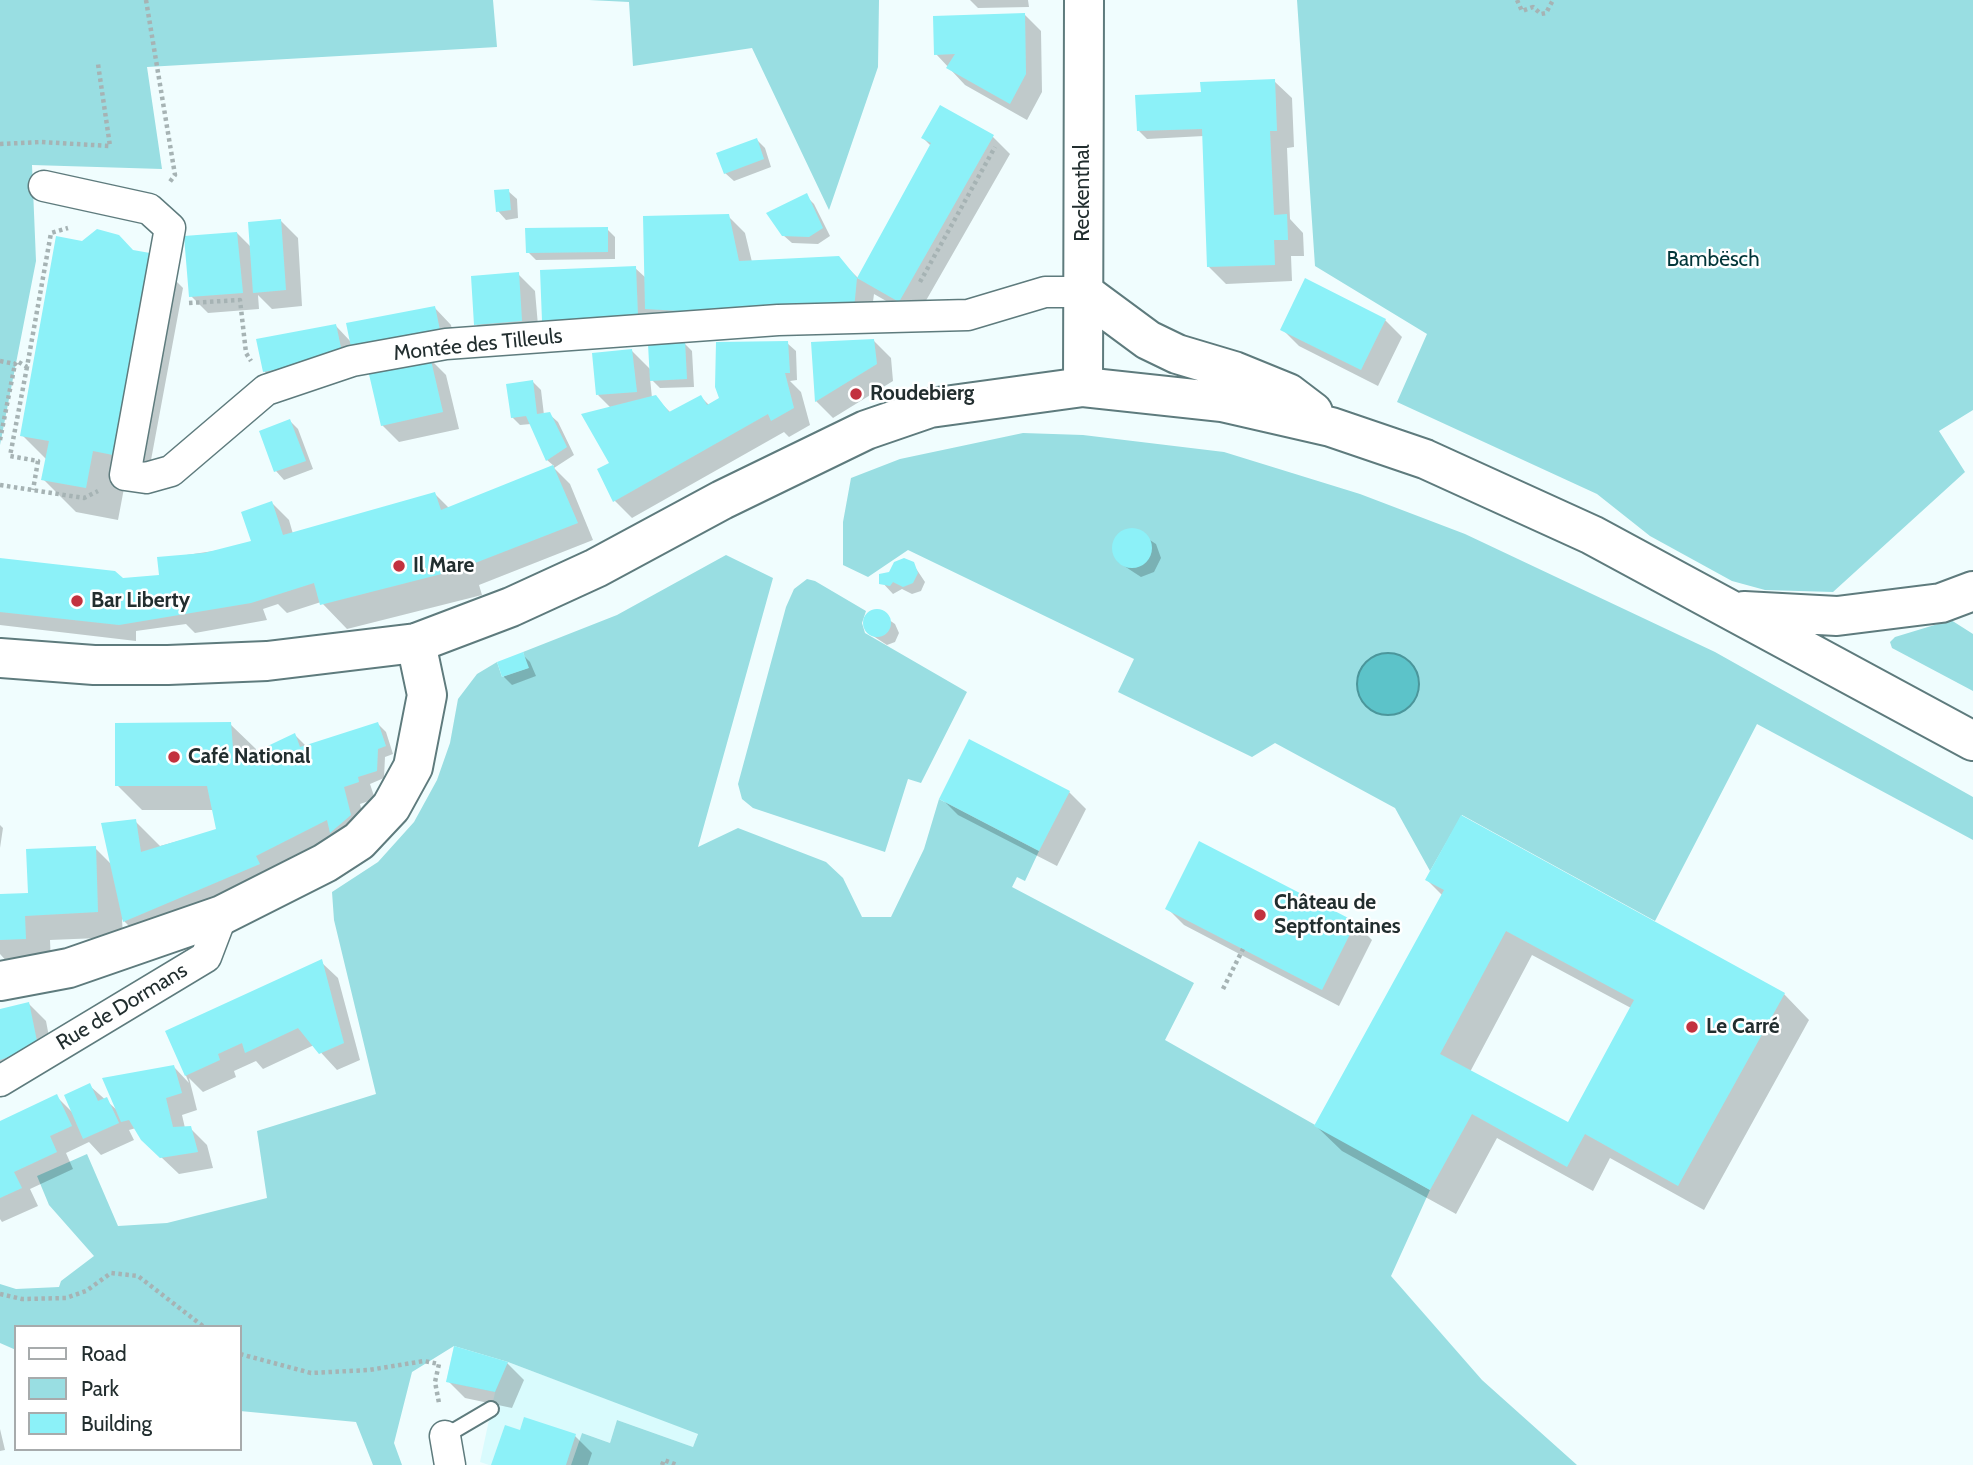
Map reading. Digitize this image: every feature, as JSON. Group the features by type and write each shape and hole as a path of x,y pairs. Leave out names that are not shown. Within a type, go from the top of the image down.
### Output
{"main road":[{"name":"Reckenthal","path":"1083,387 1084,0"},
{"path":"1083,292 1148,340 1288,393 1331,427"},
{"path":"0,658 94,665 168,665 267,661 416,643 511,607 596,568 722,500 866,430 930,408 1083,387 1222,402 1331,427 1425,460 1591,535 1973,741"},
{"path":"1733,611 1837,616 1941,603 1973,591"},
{"path":"0,981 69,968 222,915 325,863 359,841 391,807 413,767 424,722 427,695 416,643"}],"street":[{"path":"44,186 149,209 170,229 125,475"},
{"name":"Montée des Tilleuls","path":"125,475 146,478 171,471 266,390 352,361 446,344 778,320 968,315 1045,292 1083,292"},
{"name":"Rue de Dormans","path":"0,1081 206,957 222,915"}],"lane":[{"path":"448,1451 491,1409"}],"path":[{"path":"146,0 175,175"},
{"path":"1517,0 1522,11 1533,7 1546,13 1553,0"},
{"path":"0,144 41,142 110,146 98,64"},
{"path":"901,316 995,147"},
{"path":"33,490 38,461 10,456 51,233 73,226"},
{"path":"156,304 240,300 246,353 266,390"},
{"path":"0,361 15,364 17,361 27,367"},
{"path":"0,440 15,364"},
{"path":"0,485 85,498 125,475"},
{"path":"1223,989 1243,949"},
{"path":"0,1294 22,1299 66,1298 86,1291 111,1273 138,1276 201,1325"},
{"path":"242,1355 311,1373 369,1370 424,1361 439,1364 435,1382"},
{"path":"662,1465 664,1461 677,1465"}],"shaded area":[{"path":"1388,653 1400,655 1410,662 1417,672 1417,696 1410,706 1400,713 1388,715 1376,713 1366,706 1359,696 1357,684 1359,672 1366,662 1376,655"},
{"path":"454,1346 508,1362 698,1433 693,1447 617,1420 610,1443 582,1433 571,1465 489,1465 480,1462 495,1392 446,1382"}],"green space":[{"path":"0,0 493,0 497,47 147,67 162,169 32,165 36,261 0,445"},
{"path":"589,0 879,0 878,67 829,210 752,48 633,66 629,2"},
{"name":"Bambësch","path":"1297,0 1973,0 1973,410 1939,431 1965,472 1833,592 1765,590 1732,581 1650,536 1597,494 1397,402 1427,334 1315,266"},
{"path":"1023,433 1083,435 1224,452 1360,494 1465,534 1715,652 1973,797 1973,840 1757,724 1655,921 1462,815 1430,871 1395,808 1275,743 1252,757 1118,692 1134,659 908,550 868,577 843,565 843,522 851,478 900,459"},
{"path":"726,555 773,578 698,847 738,828 826,862 843,878 862,917 891,917 924,849 939,799 1039,851 1025,881 1017,877 1012,887 1194,983 1165,1040 1430,1190 1391,1276 1482,1380 1577,1465 571,1465 582,1433 610,1443 617,1420 693,1447 698,1434 508,1362 454,1346 412,1372 394,1443 402,1465 373,1465 356,1422 242,1411 242,1325 14,1325 14,1349 0,1343 0,1284 16,1289 59,1287 61,1281 94,1256 49,1205 37,1176 87,1154 118,1226 167,1223 267,1198 257,1131 376,1094 334,920 332,892 378,862 414,822 437,780 450,743 458,699 477,674 497,662 502,677 528,668 523,652 617,615"},
{"path":"807,579 866,611 862,623 865,633 967,692 921,783 908,779 885,852 753,808 742,799 738,784 786,607 794,589"},
{"path":"1951,620 1973,634 1973,691 1892,648 1890,642 1895,637"}],"building":[{"path":"1025,13 1026,74 1010,104 946,68 955,54 934,55 933,16"},
{"path":"1275,79 1277,131 1270,131 1274,215 1287,214 1288,240 1274,240 1275,265 1207,267 1202,129 1137,131 1135,95 1201,92 1200,82"},
{"path":"940,105 994,135 899,302 857,278 931,143 921,138"},
{"path":"757,138 764,159 724,174 716,153"},
{"path":"509,189 511,210 496,212 494,190"},
{"path":"807,193 823,228 809,237 782,236 766,213"},
{"path":"729,214 739,261 839,256 857,278 854,309 698,312 645,309 643,216"},
{"path":"281,219 286,290 253,293 248,222"},
{"path":"608,227 608,252 526,253 525,228"},
{"path":"97,229 119,235 133,250 150,253 113,455 93,451 86,488 41,480 49,441 20,436 56,236 82,241"},
{"path":"237,232 243,293 189,297 184,236"},
{"path":"636,266 638,316 542,321 540,270"},
{"path":"519,272 522,321 474,325 471,276"},
{"path":"1305,278 1386,319 1361,370 1280,330"},
{"path":"435,306 441,335 352,352 346,323"},
{"path":"336,324 343,357 263,372 256,339"},
{"path":"874,339 877,364 815,402 811,342"},
{"path":"685,341 687,379 650,381 648,344"},
{"path":"788,341 790,373 785,373 794,408 771,421 768,414 613,502 597,469 609,463 581,414 656,395 669,412 701,395 707,405 719,398 715,387 716,342"},
{"path":"632,349 637,392 596,395 592,353"},
{"path":"430,356 443,412 381,426 368,370"},
{"path":"533,380 537,414 550,412 567,447 546,461 526,416 511,418 506,384"},
{"path":"290,419 306,461 274,472 259,431"},
{"path":"553,465 578,523 457,570 320,605 314,583 251,603 119,625 0,612 0,558 115,571 123,578 159,575 157,557 204,553 251,541 241,512 272,501 283,535 435,492 441,510"},
{"path":"1132,528 1146,534 1152,548 1146,562 1132,568 1118,562 1112,548 1118,534"},
{"path":"904,558 914,562 918,573 913,583 903,587 893,582 890,586 879,584 879,574 889,572 894,562"},
{"path":"877,609 887,613 891,623 887,633 877,637 867,633 863,623 867,613"},
{"path":"523,652 529,668 502,677 497,662"},
{"path":"231,722 234,762 295,733 300,747 378,722 386,746 378,749 377,771 358,777 359,782 344,787 351,815 330,833 327,820 256,856 260,864 123,922 101,823 136,819 141,852 216,829 207,786 115,786 115,723"},
{"path":"969,739 1070,791 1039,851 939,799"},
{"name":"Le Carré","path":"1461,815 1785,993 1678,1186 1585,1134 1567,1167 1472,1114 1430,1190 1314,1126 1444,890 1425,880","holes":["1506,931 1634,1000 1568,1122 1440,1054"]},
{"name":"Château de Septfontaines","path":"1199,841 1356,922 1322,990 1165,909"},
{"path":"96,846 98,912 25,916 26,939 0,940 0,894 28,893 26,849"},
{"path":"322,959 344,1043 319,1054 298,1028 245,1053 242,1043 218,1054 220,1060 185,1076 165,1031"},
{"path":"29,1002 38,1046 0,1060 0,1009"},
{"path":"174,1065 182,1093 166,1098 173,1127 191,1126 198,1152 160,1158 141,1140 129,1120 121,1122 102,1078"},
{"path":"90,1083 98,1101 107,1097 119,1123 83,1139 64,1095"},
{"path":"57,1094 72,1126 50,1136 57,1152 14,1172 22,1188 0,1198 0,1121"},
{"path":"454,1346 508,1362 495,1392 446,1382"},
{"path":"524,1417 576,1434 566,1465 491,1465 505,1425 520,1430"}],"place":[{"name":"Roudebierg","path":"856,394"},
{"name":"Il Mare","path":"399,566"},
{"name":"Bar Liberty","path":"77,601"},
{"name":"Café National","path":"174,757"},
{"name":"Château de Septfontaines","path":"1260,915"},
{"name":"Le Carré","path":"1692,1027"}]}
